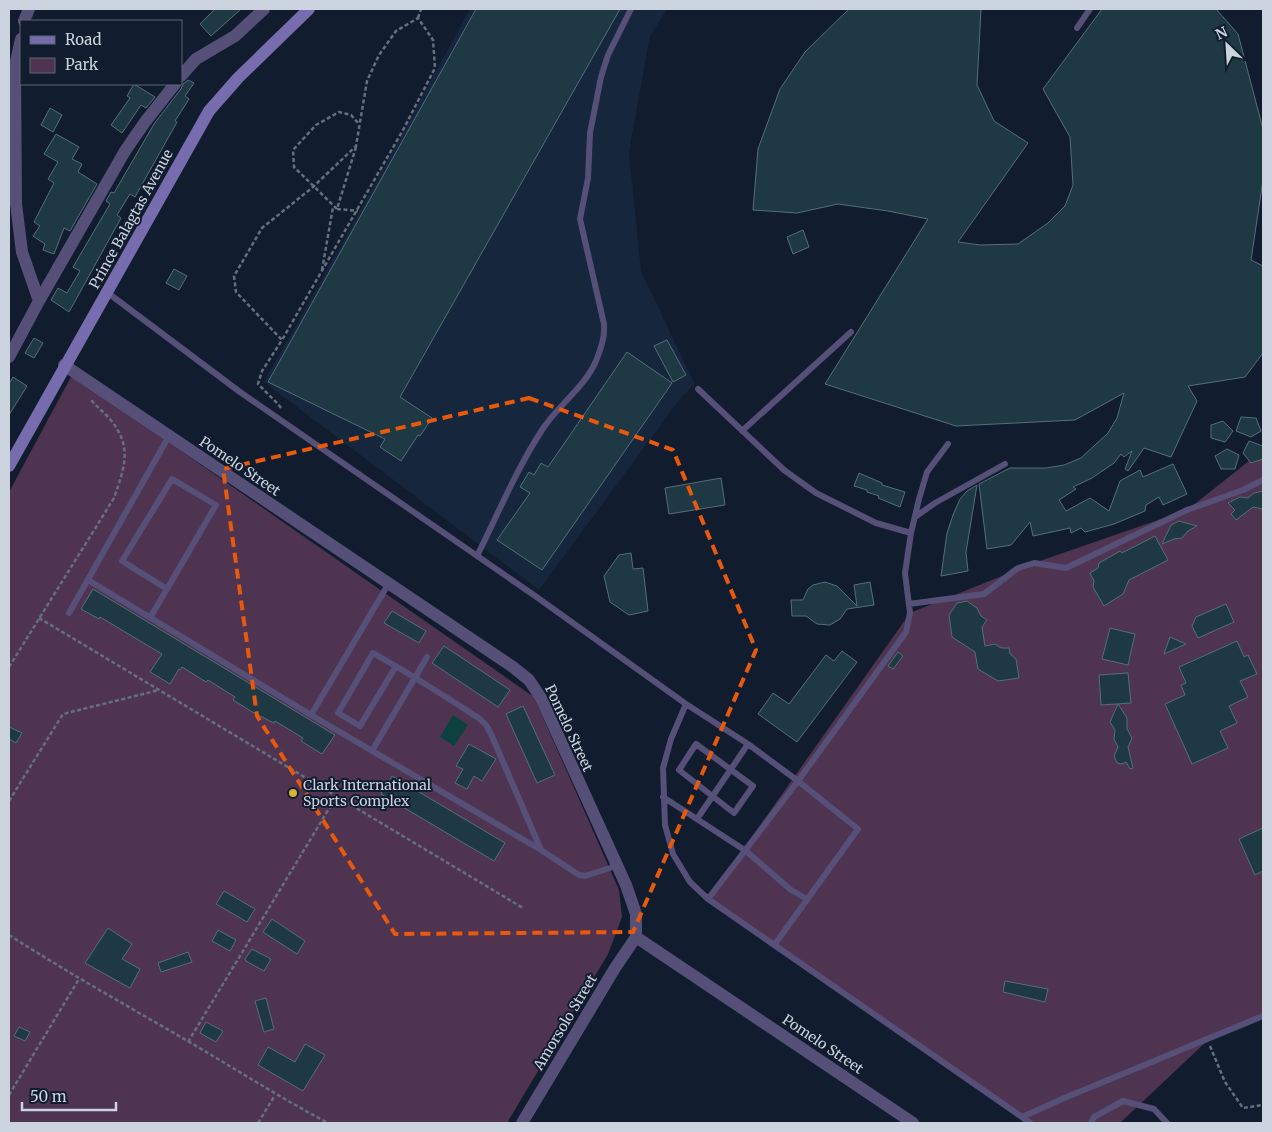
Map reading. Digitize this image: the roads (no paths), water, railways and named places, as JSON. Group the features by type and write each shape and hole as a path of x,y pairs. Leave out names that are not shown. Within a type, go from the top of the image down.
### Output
{"main road":[{"name":"Prince Balagtas Avenue","path":"9,466 64,364 108,293 209,110 238,78 309,9"}],"street":[{"path":"182,75 196,59 235,36 264,9"},
{"path":"20,44 15,66 16,204 22,252 39,301"},
{"path":"9,357 125,151 174,85"},
{"name":"Pomelo Street","path":"64,364 513,667 529,680 541,698 626,885 636,914 636,937 914,1123"},
{"name":"Amorsolo Street","path":"522,1123 615,968 636,937"}],"lane":[{"path":"477,556 524,460 552,416 565,403 596,362 604,341 604,324 580,220 588,178 590,133 601,77 608,55 631,9"},
{"path":"1077,28 1090,9"},
{"path":"108,293 240,392 686,704 748,744 858,829 775,944"},
{"path":"742,431 851,332"},
{"path":"698,389 784,470 816,493 876,523 911,534"},
{"path":"68,613 169,436"},
{"path":"708,899 798,781 906,632 910,613 905,573 911,534 927,472 948,444"},
{"path":"915,517 935,503 1005,464"},
{"path":"150,618 216,505 172,479 140,535 122,561 167,588"},
{"path":"909,604 984,594 1018,568 1034,564 1066,568 1187,510 1243,490 1263,480"},
{"path":"88,580 310,715 582,876 616,866"},
{"path":"310,715 389,583"},
{"path":"396,666 360,726 338,713 373,653 396,666 417,678 480,719 486,725 541,850"},
{"path":"372,751 417,678 427,657"},
{"path":"686,704 671,739 663,768 663,797 664,825 673,854 690,882 708,899 1030,1123"},
{"path":"696,744 752,786 734,813 712,797 679,770 696,744"},
{"path":"696,819 748,744"},
{"path":"663,797 746,851 792,890 806,899"},
{"path":"1022,1117 1263,1016"},
{"path":"1091,1123 1094,1118 1123,1101 1154,1109 1168,1123"}],"place":[{"name":"Clark International Sports Complex","path":"293,793"}]}
